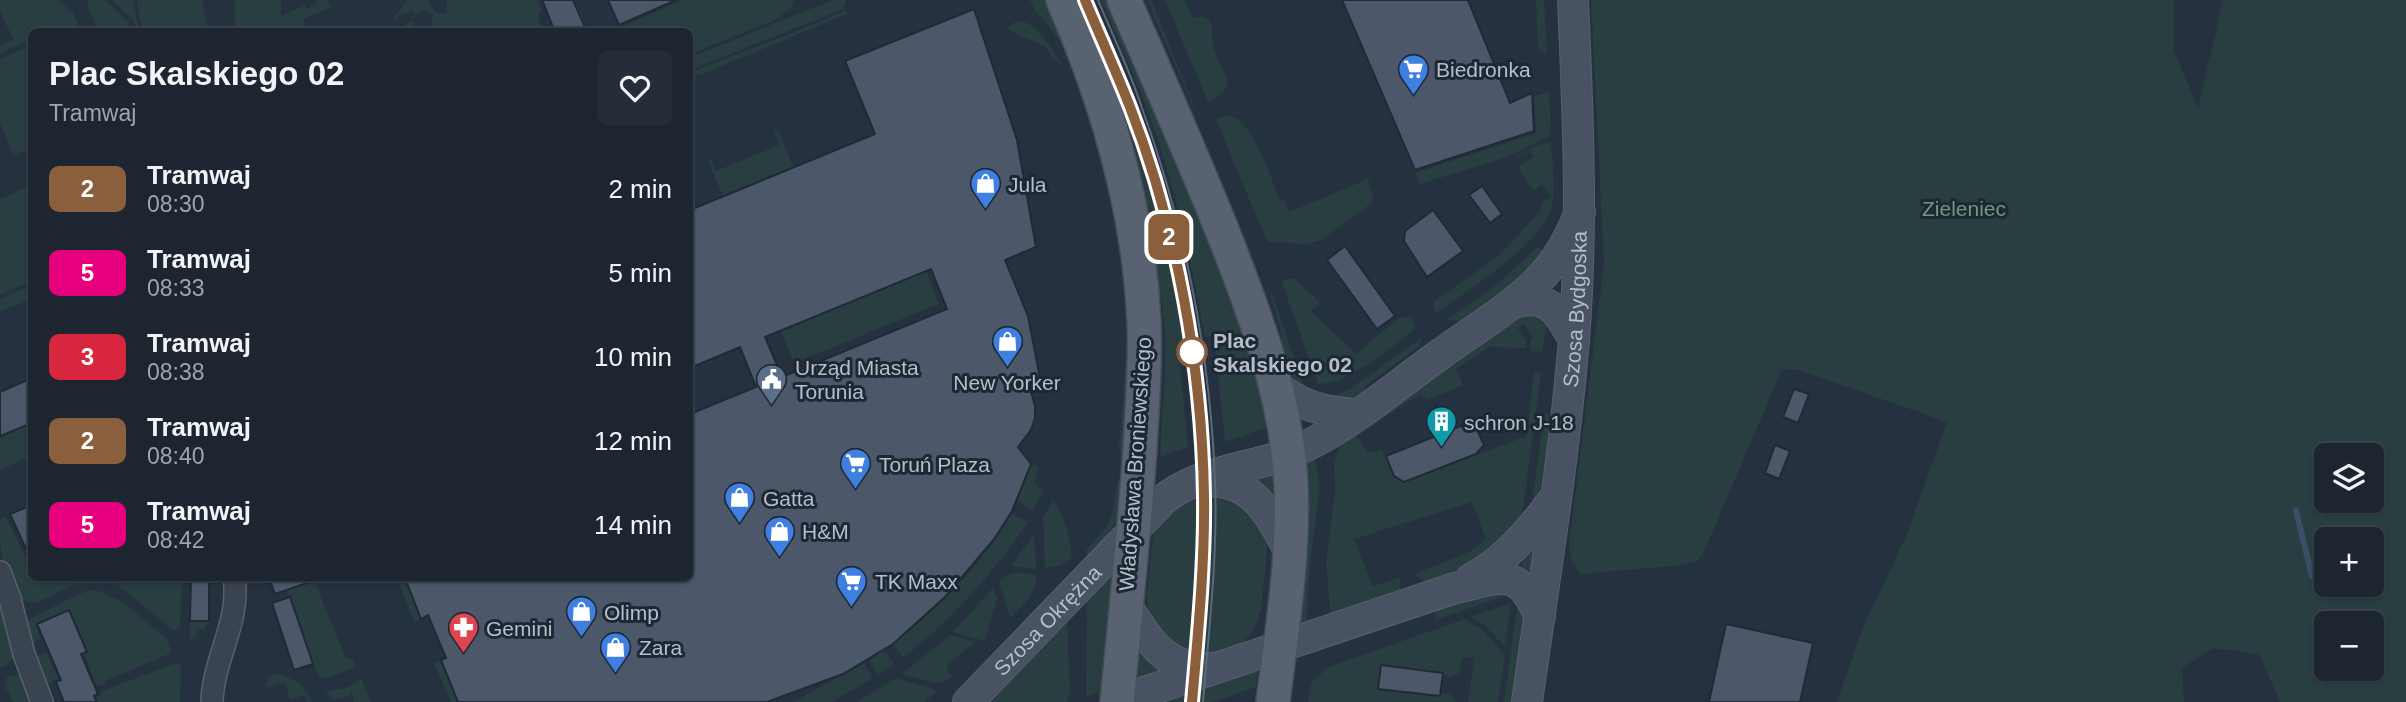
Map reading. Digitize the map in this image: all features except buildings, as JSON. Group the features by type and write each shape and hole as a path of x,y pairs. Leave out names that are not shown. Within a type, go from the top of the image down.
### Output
{"main road":[{"name":"Władysława Broniewskiego","path":"1063,0 1102,99 1123,180 1139,268 1144,320 1144,381 1126,605"},
{"path":"1124,0 1243,283 1275,385 1291,485 1290,552 1273,702"},
{"path":"1117,702 1126,605"}],"street":[{"name":"Szosa Bydgoska","path":"1527,702 1556,498 1574,340 1580,212 1573,0"},
{"name":"Szosa Okrężna","path":"968,702 1164,499 1187,483 1288,454 1320,439 1513,303 1550,268 1562,251 1580,212"},
{"path":"1513,303 1532,299 1550,305 1560,315 1574,340"},
{"path":"1275,385 1287,395 1314,408 1327,412 1356,414"},
{"path":"1187,483 1215,481 1241,488 1261,503 1290,552"},
{"path":"1455,588 1484,572 1508,554 1556,498"},
{"path":"0,572 10,598 24,654 42,702"},
{"path":"1117,702 1455,588 1498,579 1516,582 1531,595 1540,615"},
{"path":"212,702 214,683 233,614 234,581"},
{"path":"1126,605 1142,631 1160,652 1178,665 1194,669 1218,668"}],"green space":[{"path":"0,0 59,0 73,13 79,28 28,28 28,40 0,53 0,45 13,39 0,11"},
{"path":"89,0 105,0 129,23 128,28 96,28 87,3"},
{"path":"113,0 133,0 138,28 135,28 134,21"},
{"path":"137,0 202,0 207,28 142,28"},
{"path":"235,0 281,0 281,16 305,5 307,9 316,5 317,0 328,0 331,6 347,0 303,19 306,28 235,28"},
{"path":"408,0 427,0 437,13 446,14 447,0 537,0 541,9 538,17 541,28 424,28 431,25 433,14 425,10 415,15 412,11 398,16 396,21 394,17"},
{"path":"682,0 794,0 791,8 777,19 693,53 693,28 619,28"},
{"path":"832,0 846,0 842,9 836,12 693,69 693,57"},
{"path":"1030,0 1047,0 1065,47 1035,10"},
{"path":"1081,0 1121,95 1146,166 1169,254 1187,343 1178,345 1188,447 1160,457 1165,372 1162,301 1147,236"},
{"path":"1101,0 1112,0 1231,281 1271,426 1225,442 1214,336 1205,337 1180,216 1154,128"},
{"path":"1147,0 1151,0 1197,113 1196,113"},
{"path":"1165,0 1185,0 1193,18 1202,16 1211,24 1214,49 1228,80 1221,94 1208,102"},
{"path":"1536,0 1544,0 1547,54 1538,48"},
{"name":"Zieleniec","path":"1591,0 2174,0 2174,51 2198,109 2223,0 2406,0 2406,702 2280,702 2259,654 2213,648 2182,668 2184,702 1837,702 1861,632 1907,534 1947,422 1799,370 1782,369 1703,554 1696,562 1581,574 1572,563 1569,544 1604,263"},
{"path":"846,10 847,14 693,78 693,72"},
{"path":"413,21 417,28 405,28 405,24"},
{"path":"1018,21 1039,32 1063,66 1053,59 1046,47 1010,31 1008,26 1016,22 1019,26"},
{"path":"28,47 28,149 14,155 0,124 0,59"},
{"path":"1549,92 1551,132 1548,137 1507,157 1420,184 1415,173 1536,133 1534,96"},
{"path":"1226,115 1236,119 1253,138 1280,201 1284,200 1289,212 1368,179 1373,195 1372,203 1322,240 1307,244 1269,242 1216,120"},
{"path":"778,129 793,167 723,196 708,160 711,159 716,171 780,145 774,130"},
{"path":"872,134 939,304 794,363 781,330 854,143"},
{"path":"1551,142 1554,191 1552,207 1546,220 1520,250 1436,313 1433,306 1435,301 1499,255 1540,212 1541,204 1551,197 1542,184 1534,191 1519,170 1519,166 1533,157 1530,150 1515,160 1531,148"},
{"path":"28,186 28,282 0,295 0,199"},
{"path":"1538,247 1545,252 1520,279 1463,322 1447,320 1496,285"},
{"path":"1293,278 1318,300 1320,304 1311,311 1356,354 1400,317 1411,317 1415,329 1356,372 1318,384 1282,283"},
{"path":"28,286 28,300 0,312 0,299"},
{"path":"1272,293 1306,392 1285,374 1280,327 1270,296"},
{"path":"1532,307 1547,323 1542,352 1531,351 1530,340 1533,338 1524,324 1518,328 1527,343 1526,348 1489,347 1456,369 1463,385 1428,400 1419,394 1357,436 1368,453 1381,450 1396,474 1405,482 1527,436 1534,372 1541,372 1521,525 1478,566 1430,585 1414,574 1469,552 1486,539 1472,502 1354,539 1372,586 1400,578 1400,592 1331,618 1326,562 1335,491 1334,461 1340,445 1337,440"},
{"path":"1129,312 1125,457 1119,450"},
{"path":"1423,337 1418,347 1367,385 1360,398 1355,401 1330,397 1351,388"},
{"path":"1545,411 1553,421 1548,472 1530,514"},
{"path":"28,421 28,457 0,470 0,438 15,431 13,426"},
{"path":"1314,454 1320,487 1310,564 1306,626 1294,631 1301,461"},
{"path":"1031,464 1038,467 1034,483 1043,490 1033,510 1017,501"},
{"path":"1277,469 1279,506 1250,477"},
{"path":"1122,477 1118,515 1103,542 1085,562 1086,551 1107,526 1113,511 1117,482"},
{"path":"1220,492 1252,509 1266,536 1261,609 1256,625 1239,646 1228,653 1193,656 1162,638 1148,612 1153,534 1169,509 1199,493"},
{"path":"1053,500 1066,527 1072,558 1061,565 1045,568 1043,519"},
{"path":"1011,513 1028,522 1015,541 955,612 903,658 893,644 926,617 958,585 988,550"},
{"path":"6,517 28,563 28,581 82,581 36,603 21,600 9,579 1,553 0,520"},
{"path":"1034,534 1036,569 1011,566"},
{"path":"1538,534 1534,584 1521,575 1523,554"},
{"path":"1115,568 1105,690 1086,697 1087,595"},
{"path":"1015,572 1036,575 1036,582 1029,599 1010,618 999,581"},
{"path":"114,581 182,581 180,628 175,631"},
{"path":"290,581 314,581 345,657 352,659 356,667 326,678 320,676 315,669 287,590 292,588"},
{"path":"398,581 406,581 421,619 415,623"},
{"path":"1503,586 1508,595 1435,620 1436,612 1451,600"},
{"path":"993,588 997,598 985,641 953,632"},
{"path":"86,591 99,591 124,603 168,640 171,653 97,686 84,655 88,652 70,609 35,624 41,639 27,645 24,628 30,619"},
{"path":"1519,593 1526,602 1518,702 1504,702"},
{"path":"1511,603 1505,647 1483,624 1471,617"},
{"path":"0,605 16,655 0,668"},
{"path":"1067,616 1070,690 1067,702 984,702 1034,656"},
{"path":"1465,619 1483,630 1505,655 1498,702 1468,702 1474,658 1463,657 1459,674 1449,677 1442,673 1381,666 1378,689 1439,696 1440,693 1450,694 1457,702 1308,702 1311,683 1328,667"},
{"path":"190,621 210,623 205,629 197,630 196,637 190,640"},
{"path":"950,635 975,642 946,666 952,677 940,684 902,674"},
{"path":"1134,639 1172,671 1131,684"},
{"path":"884,650 894,664 878,675 869,660"},
{"path":"47,652 58,679 42,686 32,658"},
{"path":"441,660 458,702 451,702 434,663"},
{"path":"864,663 873,678 831,702 793,702"},
{"path":"173,664 181,665 180,702 98,702 96,697 101,695 100,692"},
{"path":"1258,665 1256,687 1213,702 1149,702"},
{"path":"275,674 298,683 312,702 307,702 305,695 290,700 285,682 266,688 268,677"},
{"path":"7,677 24,677 37,702 13,702 5,688"},
{"path":"361,678 371,702 354,702 352,692 350,696 334,700 325,692 349,687"},
{"path":"896,678 934,689 936,692 924,702 857,702"}],"waterway":[{"path":"2296,511 2312,576"}],"tram line":[{"path":"1085,0 1132,112 1147,159 1173,253 1191,350 1198,398 1204,496 1191,702"},
{"name":"2","path":"1085,0 1131,109 1153,177 1172,248 1195,373 1204,496 1192,702"},
{"path":"1098,0 1132,81 1171,198 1201,338 1208,385 1216,508 1203,702"}],"place":[{"name":"Biedronka","path":"1413,96"},
{"name":"Jula","path":"985,211"},
{"name":"Plac Skalskiego 02","path":"1192,352"},
{"name":"New Yorker","path":"1007,369"},
{"name":"Urząd Miasta Torunia","path":"772,406"},
{"name":"schron J-18","path":"1441,449"},
{"name":"Toruń Plaza","path":"856,491"},
{"name":"Gatta","path":"740,525"},
{"name":"H&M","path":"779,558"},
{"name":"TK Maxx","path":"852,608"},
{"name":"Olimp","path":"581,639"},
{"name":"Gemini","path":"463,655"},
{"name":"Zara","path":"616,674"}]}
